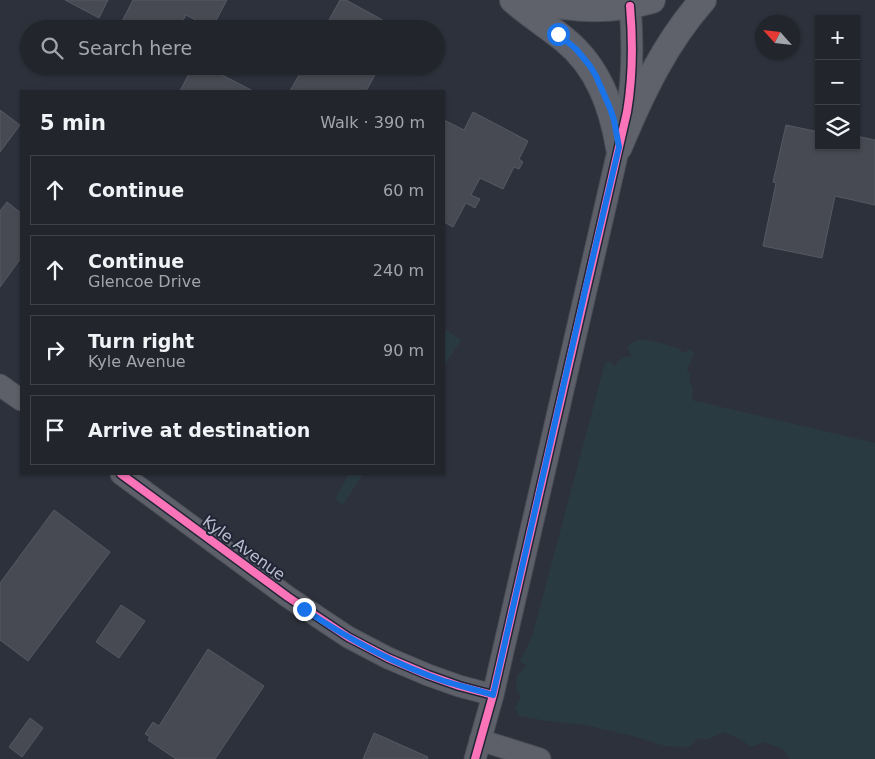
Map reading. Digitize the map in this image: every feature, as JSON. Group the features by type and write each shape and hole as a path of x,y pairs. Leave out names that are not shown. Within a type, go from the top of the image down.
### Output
{"main road":[{"path":"513,0 527,13 567,41 590,66 610,108 619,147"},
{"path":"537,0 562,6 591,9 641,3"},
{"path":"619,147 638,101 655,69 678,32 703,0"}],"street":[{"path":"540,759 477,750 493,695 627,112 631,79 632,34 641,3"},
{"path":"0,385 20,399"},
{"name":"Kyle Avenue","path":"122,475 304,609 348,637 388,658 428,675 493,695"}],"shaded area":[{"path":"445,329 461,340 445,364"},
{"path":"638,340 665,344 680,349 682,353 690,350 694,353 687,370 691,375 689,381 693,388 692,400 875,443 875,759 790,759 783,749 764,742 751,747 740,739 723,732 707,740 698,738 689,747 665,746 633,736 585,725 520,716 515,708 521,697 516,690 517,675 527,666 520,661 532,637 605,363 610,361 615,366 622,358 632,356 627,348"},
{"path":"348,475 362,475 343,505 335,499"}],"building":[{"path":"65,0 108,0 99,18"},
{"path":"133,0 227,0 216,20 196,20 186,15 183,20 123,20"},
{"path":"340,0 346,0 383,20 329,20"},
{"path":"188,75 222,75 251,90 181,90"},
{"path":"299,75 375,75 367,90 291,90"},
{"path":"0,110 20,125 0,152"},
{"path":"473,112 528,141 519,159 523,162 519,169 514,167 503,189 480,178 471,195 480,199 475,208 466,203 453,227 445,223 445,120 464,130"},
{"path":"786,125 815,131 815,150 860,150 860,137 875,140 875,205 835,196 822,258 763,246 776,183 773,182"},
{"path":"7,202 20,212 20,259 0,287 0,211"},
{"path":"54,510 110,552 28,661 0,640 0,583"},
{"path":"121,605 145,621 119,658 96,642"},
{"path":"208,649 264,686 215,759 176,759 148,740 150,737 145,734 153,722 159,726"},
{"path":"30,718 43,728 22,757 9,747"},
{"path":"374,733 428,757 427,759 363,759"}],"cycle path":[{"path":"475,759 493,695 627,112 632,59 630,6"},
{"path":"122,475 288,597 348,637 388,658 428,675 493,695"}],"route":[{"path":"304,609 348,637 388,658 444,681 493,695 619,147 614,120 596,76 576,49 558,34"}]}
